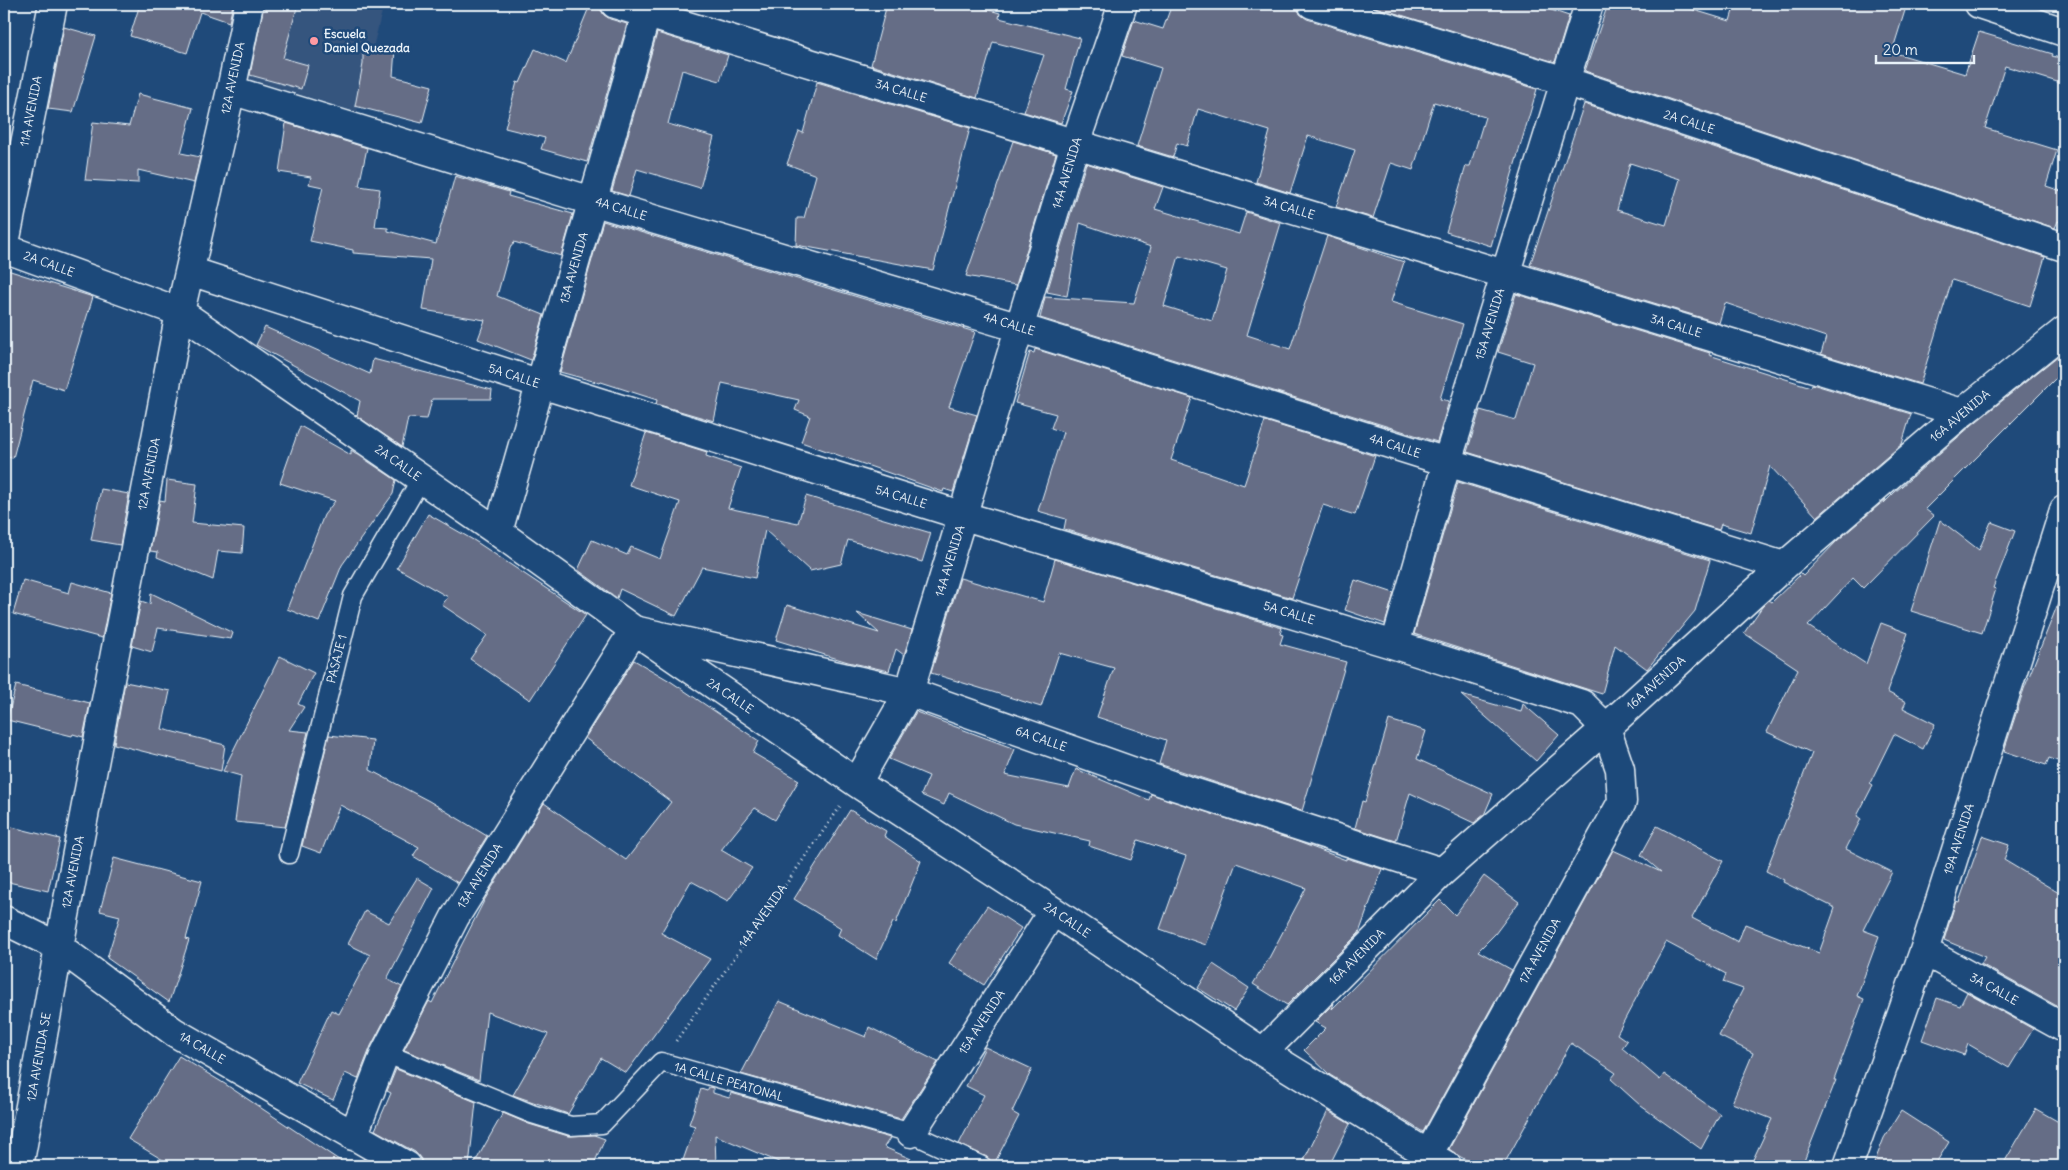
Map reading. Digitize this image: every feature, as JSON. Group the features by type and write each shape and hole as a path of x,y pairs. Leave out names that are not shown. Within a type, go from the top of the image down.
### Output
{"street":[{"name":"11A AVENIDA","path":"4,248 53,4"},
{"name":"12A AVENIDA","path":"59,947 180,312 249,4"},
{"name":"3A CALLE","path":"615,4 648,8 1075,144 1962,413"},
{"name":"14A AVENIDA","path":"857,783 909,692 964,516 1075,144 1123,4"},
{"name":"2A CALLE","path":"1312,4 1565,81 2064,247"},
{"name":"15A AVENIDA","path":"1395,645 1447,462 1589,4"},
{"path":"1978,4 2064,32"},
{"name":"13A AVENIDA","path":"498,532 648,8"},
{"name":"4A CALLE","path":"231,90 592,201 1020,328 1784,566"},
{"name":"2A CALLE","path":"4,248 180,312 498,532 634,630 857,783 1053,911 1262,1052 1433,1162"},
{"name":"5A CALLE","path":"190,271 541,384 964,516 1395,645 1582,704 1606,728"},
{"name":"16A AVENIDA","path":"1262,1052 1442,872 1606,728 1784,566 1962,413 2064,330"},
{"name":"19A AVENIDA","path":"1848,1166 1924,950 2064,510"},
{"name":"13A AVENIDA","path":"354,1136 385,1053 455,917 634,630"},
{"name":"6A CALLE","path":"634,630 909,692 1171,785 1442,872"},
{"name":"17A AVENIDA","path":"1433,1162 1622,802 1620,769 1606,728"},
{"name":"15A AVENIDA","path":"911,1134 1053,911"},
{"name":"1A CALLE","path":"4,920 59,947 174,1032 407,1166"},
{"name":"12A AVENIDA SE","path":"15,1155 59,947"},
{"name":"3A CALLE","path":"1924,950 2064,1028"}],"lane":[{"name":"PASAJE 1","path":"290,854 353,596 421,479"},
{"name":"1A CALLE PEATONAL","path":"385,1053 532,1114 572,1126 602,1124 661,1062 911,1134 982,1166"}],"path":[{"name":"14A AVENIDA","path":"661,1062 857,783"}],"shaded area":[{"name":"Escuela Daniel Quezada","path":"261,4 384,4 357,112 246,78"}],"building":[{"path":"140,4 233,4 229,22 200,12 187,53 130,36"},
{"path":"264,4 298,4 283,58 308,65 301,89 250,75"},
{"path":"887,4 968,4 1000,13 999,18 1080,38 1066,89 1073,91 1061,123 1024,112 1044,55 993,42 977,98 871,65"},
{"path":"1172,4 1297,4 1300,14 1307,19 1537,89 1491,246 1446,232 1466,166 1470,166 1485,117 1434,102 1413,170 1391,163 1373,218 1336,207 1355,150 1308,136 1290,193 1256,182 1270,131 1198,109 1187,146 1177,143 1173,157 1137,146 1161,68 1122,56 1134,20 1163,29"},
{"path":"1365,4 1533,4 1569,16 1555,62"},
{"path":"1608,4 1674,4 1730,21 1735,4 1907,4 1892,52 1965,74 1979,32 2064,59 2064,84 2005,66 1985,128 2057,150 2046,186 2064,192 2064,223 2058,221 2055,228 1585,71"},
{"path":"590,5 601,10 610,19 627,24 587,162 541,149 545,138 505,128 517,82 520,83 535,49 566,63"},
{"path":"64,27 96,36 73,112 48,109"},
{"path":"657,33 728,55 720,81 682,70 668,124 714,137 700,188 637,169 629,196 612,191"},
{"path":"363,47 395,49 393,76 432,86 422,123 355,106 363,64"},
{"path":"817,82 970,128 933,270 796,245 797,218 804,218 816,175 787,164 799,131 803,133"},
{"path":"138,94 193,108 181,153 200,157 194,183 138,170 138,183 85,180 93,122 129,126"},
{"path":"1584,104 2045,257 2030,306 1952,280 1920,384 1821,354 1826,337 1725,303 1719,323 1530,265","holes":["1630,163 1680,179 1666,225 1617,210"]},
{"path":"286,123 367,148 359,186 380,189 375,227 388,228 388,231 436,244 455,176 509,192 508,196 573,214 561,256 514,242 511,245 497,296 544,315 531,360 478,339 485,320 423,310 431,259 353,253 353,250 310,241 323,187 309,184 311,177 279,172"},
{"path":"1013,141 1056,154 1016,285 966,276"},
{"path":"1086,163 1163,187 1155,209 1239,234 1246,212 1281,223 1247,335 1290,349 1327,236 1404,262 1391,302 1463,324 1440,399 1449,401 1437,442 1040,318 1045,297 1134,303 1151,247 1080,223 1067,296 1047,292","holes":["1179,256 1227,270 1212,321 1164,306"]},
{"path":"603,221 975,332 949,407 977,415 953,492 944,489 943,492 801,442 810,416 795,410 799,400 722,383 714,421 656,404 657,400 601,382 560,372"},
{"path":"4,269 93,297 64,390 33,380 13,458 4,457"},
{"path":"1516,294 1710,353 1709,355 1811,387 1812,384 1911,414 1902,444 1817,517 1770,466 1751,533 1721,524 1719,530 1467,452 1480,410 1516,420 1533,363 1498,352"},
{"path":"265,327 370,374 373,359 492,390 491,399 432,399 427,419 408,418 402,447 357,416 360,401 256,345"},
{"path":"1035,349 1192,398 1171,460 1244,485 1265,421 1375,456 1355,515 1323,505 1292,598 1064,529 1066,519 1038,511 1063,432 1051,428 1056,414 1015,403 1030,352 1034,353"},
{"path":"2064,351 2064,370 1925,509 1934,516 1863,588 1853,578 1808,626 1866,664 1881,623 1908,633 1887,692 1906,702 1903,708 1935,724 1923,749 1894,734 1870,783 1873,785 1857,816 1861,819 1846,849 1892,872 1863,930 1879,936 1857,996 1864,999 1834,1080 1836,1080 1802,1166 1750,1166 1772,1119 1732,1103 1753,1053 1719,1036 1743,989 1723,982 1726,974 1666,942 1617,1034 1627,1041 1622,1048 1660,1080 1664,1074 1720,1114 1701,1149 1641,1106 1611,1079 1616,1073 1571,1043 1503,1166 1477,1166 1449,1149 1613,850 1661,872 1641,855 1657,826 1723,861 1692,918 1738,942 1745,924 1819,953 1835,908 1783,882 1784,880 1766,871 1812,753 1767,732 1798,669 1744,633 1769,600 1772,602 1801,574 1803,576 1838,540 1886,499 1884,503 1972,425"},
{"path":"300,426 351,455 351,450 396,480 393,494 342,565 319,622 287,609 324,515 335,501 280,483"},
{"path":"646,433 707,452 706,456 741,468 728,508 798,523 806,496 931,533 922,562 848,540 841,564 810,571 765,530 755,578 702,567 676,616 620,589 617,598 578,570 592,540 627,555 631,547 660,559 680,502 629,485"},
{"path":"167,480 197,484 192,523 244,528 242,553 218,551 213,580 157,557 158,552 150,551 160,500 165,501"},
{"path":"1458,482 1710,560 1695,611 1647,669 1615,645 1602,694 1414,634"},
{"path":"101,489 129,494 120,545 91,540"},
{"path":"428,514 475,541 586,615 530,700 470,659 487,635 442,605 448,597 397,568"},
{"path":"1940,520 1979,550 1991,522 2015,531 1993,588 1996,589 1982,633 1911,611"},
{"path":"1055,559 1282,628 1280,634 1283,635 1280,644 1346,662 1302,811 1159,764 1166,740 1097,717 1114,668 1059,653 1041,707 931,673 960,578 1043,602"},
{"path":"23,580 69,593 72,582 111,593 102,638 13,614"},
{"path":"1355,580 1394,593 1385,624 1345,610"},
{"path":"2063,591 2064,763 2049,758 2046,765 2004,751 2024,689"},
{"path":"151,593 233,633 231,639 158,628 152,652 132,646 141,601 150,604"},
{"path":"787,605 879,633 857,613 912,630 904,655 896,649 889,671 848,662 776,640"},
{"path":"280,656 314,673 298,704 304,707 289,730 308,732 285,827 235,822 241,776 223,771"},
{"path":"634,660 670,681 759,741 753,753 799,780 775,820 755,808 721,850 752,868 728,901 691,881 661,933 710,959 626,1073 601,1058 568,1114 513,1095 548,1034 487,1012 479,1080 404,1050 429,1001 432,1003 485,899 544,803 626,860 671,802 585,738"},
{"path":"125,682 170,691 162,729 225,745 221,771 114,744"},
{"path":"16,685 90,703 83,737 7,720"},
{"path":"1461,695 1521,712 1523,704 1559,735 1536,761"},
{"path":"916,712 1015,749 1005,775 1069,788 1076,769 1149,800 1151,794 1293,840 1346,860 1346,858 1382,869 1359,933 1287,1005 1253,984 1306,888 1236,863 1206,945 1160,929 1186,856 1138,840 1131,860 1089,846 1090,841 1014,824 949,793 944,805 921,795 929,776 889,759"},
{"path":"1389,720 1426,731 1417,759 1493,794 1484,815 1474,823 1410,793 1396,841 1355,828 1362,801 1365,802"},
{"path":"329,735 373,740 370,770 429,801 487,836 458,883 413,856 419,847 340,805 321,853 302,846"},
{"path":"850,810 886,831 884,836 921,861 896,923 893,922 876,959 838,935 841,928 794,899"},
{"path":"4,825 60,839 48,891 4,881"},
{"path":"1982,836 2009,845 2004,860 2064,896 2064,1010 1981,964 1985,957 1944,940 1956,901 1959,902"},
{"path":"114,858 202,881 186,939 189,940 169,1002 107,958 120,916 100,911"},
{"path":"1484,876 1519,902 1495,934 1478,951 1512,970 1423,1132 1330,1075 1304,1050 1326,1028 1315,1022 1334,1003 1332,1009 1440,900 1455,915"},
{"path":"417,878 434,888 387,979 402,987 371,1046 358,1079 345,1073 333,1100 297,1083 331,1010 339,1014 370,955 348,944 365,911 389,923"},
{"path":"987,906 1021,928 984,985 949,963"},
{"path":"1213,964 1249,988 1234,1011 1198,988"},
{"path":"1967,992 2033,1029 2009,1068 1968,1044 1964,1055 1922,1040 1937,998 1960,1006"},
{"path":"779,1001 866,1037 869,1027 938,1062 901,1119 741,1074"},
{"path":"985,1047 1032,1069 1012,1112 1019,1116 993,1166 987,1157 959,1144 984,1095 966,1086"},
{"path":"179,1056 225,1084 348,1166 173,1166 128,1139"},
{"path":"396,1069 476,1102 469,1166 423,1166 421,1159 415,1152 375,1130 391,1093 387,1091"},
{"path":"709,1087 713,1088 713,1093 729,1098 731,1093 890,1138 884,1147 927,1166 788,1166 715,1135 716,1166 681,1166 695,1126 689,1124 701,1089 707,1091"},
{"path":"2036,1109 2064,1125 2064,1166 2002,1166"},
{"path":"1328,1111 1350,1124 1329,1166 1301,1166"},
{"path":"1901,1111 1949,1142 1934,1166 1873,1166 1884,1138"},
{"path":"503,1113 529,1124 568,1136 594,1135 605,1139 593,1166 473,1166"},
{"path":"363,1159 376,1166 359,1166"}],"place":[{"name":"Escuela Daniel Quezada","path":"314,41"}]}
